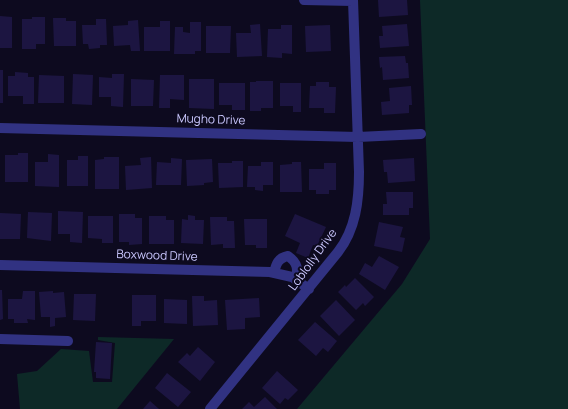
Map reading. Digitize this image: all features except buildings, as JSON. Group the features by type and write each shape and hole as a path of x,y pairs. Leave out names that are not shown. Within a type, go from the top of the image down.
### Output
{"street":[{"path":"304,0 353,1"},
{"name":"Loblolly Drive","path":"210,409 309,289 340,249 351,229 359,200 353,1"},
{"name":"Mugho Drive","path":"0,128 358,137 421,134"},
{"path":"274,273 281,258 288,256 295,261 296,280"},
{"name":"Boxwood Drive","path":"0,265 274,273 292,277 309,289"},
{"path":"0,339 68,341"}],"green space":[{"path":"420,0 568,0 568,409 297,409 402,284 430,239"},
{"path":"98,337 174,339 117,409 20,409 17,374 37,371 61,349 89,351 93,382 112,382 115,343 98,340"}]}
